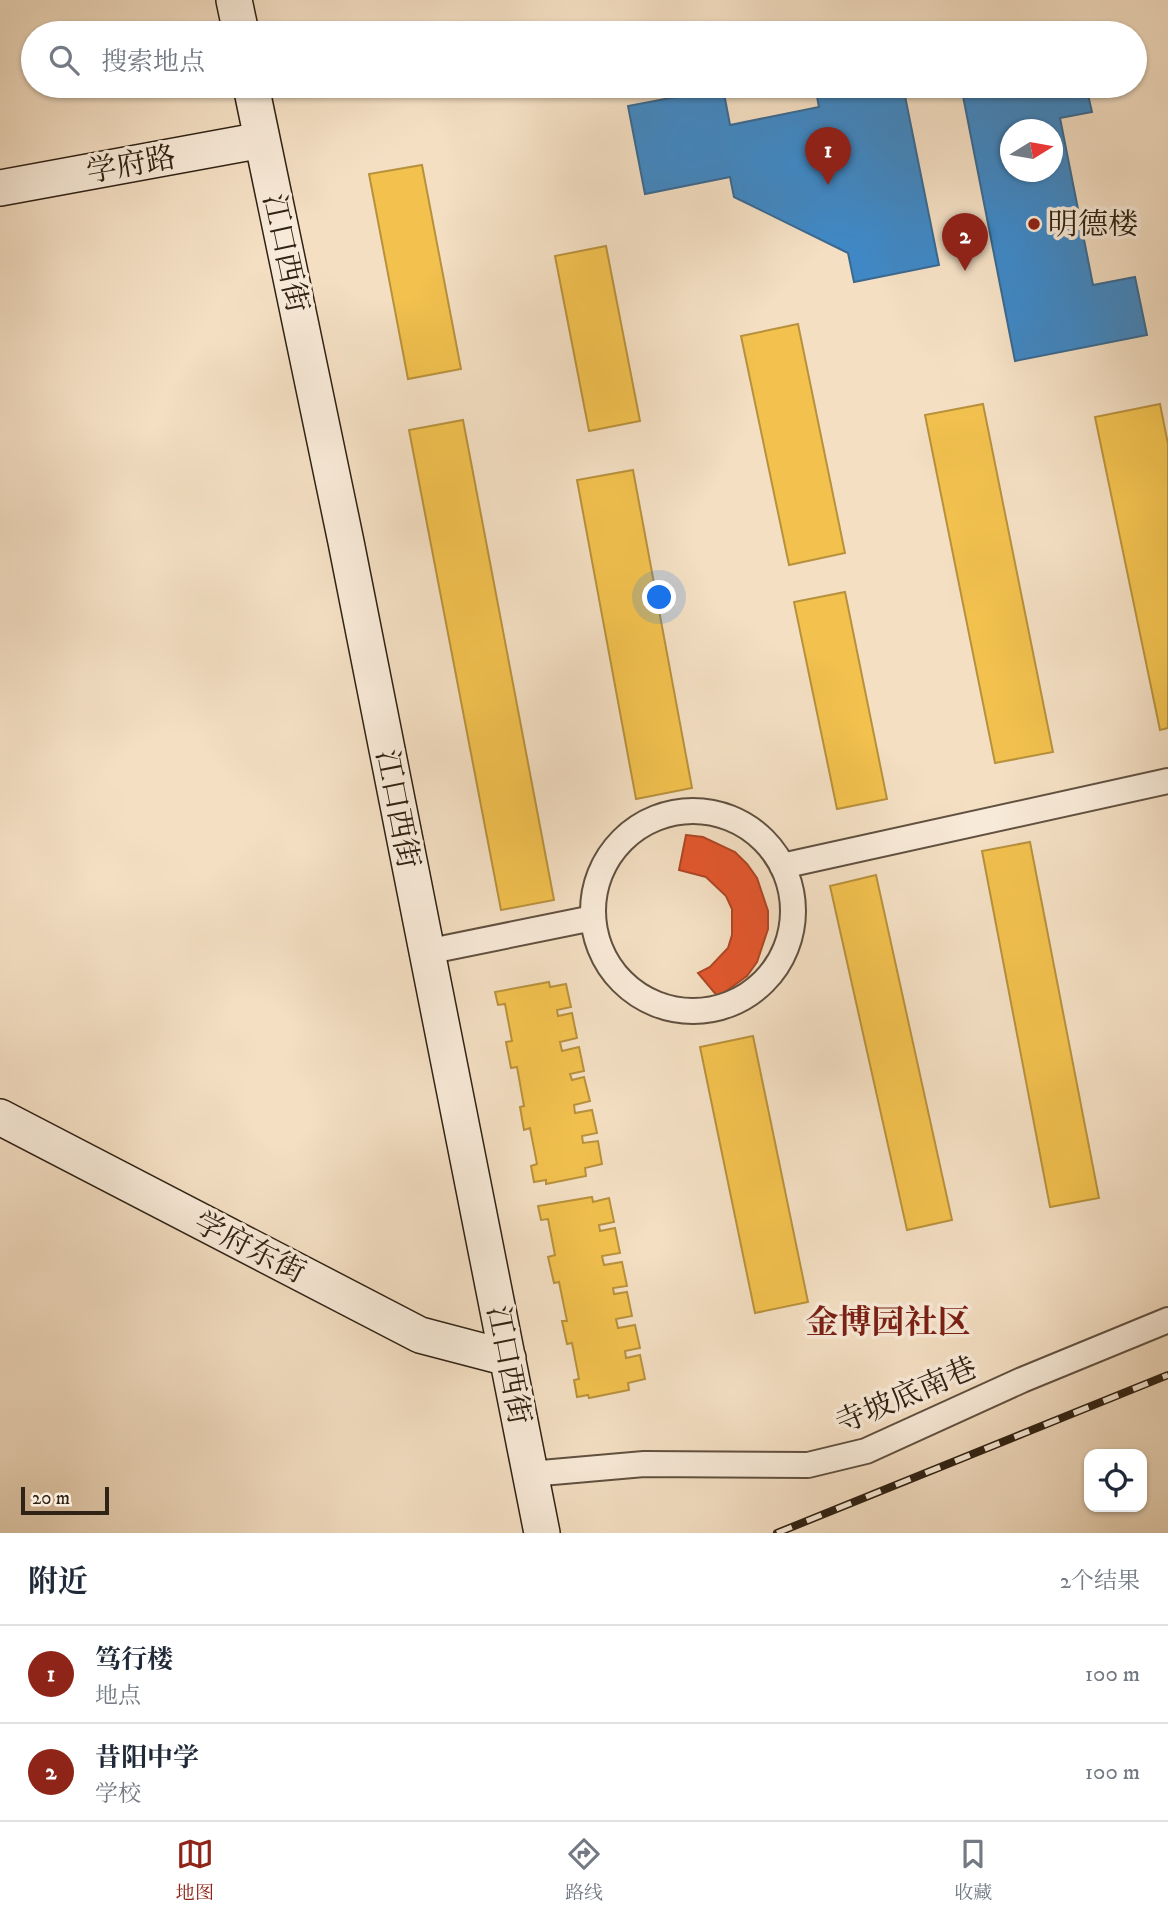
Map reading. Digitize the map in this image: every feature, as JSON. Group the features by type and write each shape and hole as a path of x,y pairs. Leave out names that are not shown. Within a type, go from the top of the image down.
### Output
{"main road":[{"path":"234,0 238,21"},
{"name":"江口西街","path":"253,98 346,542 542,1533"},
{"name":"学府路","path":"0,188 262,140"},
{"name":"学府东街","path":"0,1117 420,1335 508,1358"}],"street":[{"path":"782,866 1168,781"},
{"path":"675,812 707,812 738,821 756,832 771,848 790,886 791,929 785,950 774,969 760,985 742,998 722,1007 701,1011 662,1006 644,999 628,988 609,966 597,940 593,918 593,899 598,878 607,859 620,842 645,823 675,812"},
{"path":"426,952 593,918"},
{"name":"寺坡底南巷","path":"530,1474 644,1464 808,1465 866,1451 1022,1380 1168,1320"}],"building: 住宅":[{"path":"422,165 461,369 408,379 369,174"},
{"path":"606,246 640,421 589,431 555,256"},
{"path":"798,324 845,553 789,565 741,336"},
{"path":"983,404 1053,752 995,763 925,415"},
{"path":"1160,404 1168,444 1168,728 1160,730 1095,417"},
{"path":"463,420 554,900 501,910 409,430"},
{"path":"633,470 692,788 636,799 577,480"},
{"path":"845,592 887,799 837,809 794,602"},
{"path":"1030,842 1099,1198 1050,1207 982,851"},
{"path":"876,875 952,1220 907,1230 830,886"},
{"path":"549,982 550,987 566,984 571,1007 557,1010 558,1016 572,1013 577,1038 560,1042 562,1051 579,1047 584,1071 570,1074 572,1080 584,1077 590,1101 574,1105 575,1113 592,1110 597,1133 582,1136 583,1143 598,1141 602,1164 585,1168 586,1176 546,1184 546,1180 534,1182 531,1166 537,1164 530,1128 524,1130 520,1107 524,1106 517,1067 511,1068 506,1042 512,1041 505,1004 498,1005 495,992"},
{"path":"753,1036 808,1302 755,1313 700,1047"},
{"path":"592,1197 593,1202 609,1198 614,1222 599,1225 600,1231 615,1228 620,1253 602,1256 604,1265 622,1262 627,1286 613,1288 614,1294 627,1292 632,1316 616,1319 618,1328 635,1325 640,1348 625,1351 626,1358 640,1355 645,1379 628,1383 629,1390 589,1398 588,1395 577,1397 574,1380 579,1379 572,1343 567,1344 562,1321 567,1321 559,1282 554,1283 548,1257 555,1255 548,1219 541,1220 538,1206"}],"building: 商业":[{"path":"686,835 703,837 735,852 757,878 768,911 768,929 757,962 747,976 718,997 698,973 710,967 728,948 732,935 732,909 726,896 706,877 679,870"}],"building: 学校":[{"path":"670,98 725,98 730,125 819,107 817,98 905,98 939,265 854,282 848,253 734,197 730,177 645,194 628,106"},
{"name":"明德楼","path":"963,98 1089,98 1092,112 1060,119 1000,119 1000,182 1063,182 1063,133 1093,285 1135,277 1147,335 1015,361"}],"railway":[{"path":"777,1533 1168,1375"}],"place":[{"name":"笃行楼","path":"828,185"},
{"name":"明德楼","path":"1034,224"},
{"name":"昔阳中学","path":"965,271"}],"district":[{"name":"金博园社区","path":"888,1321"}]}
